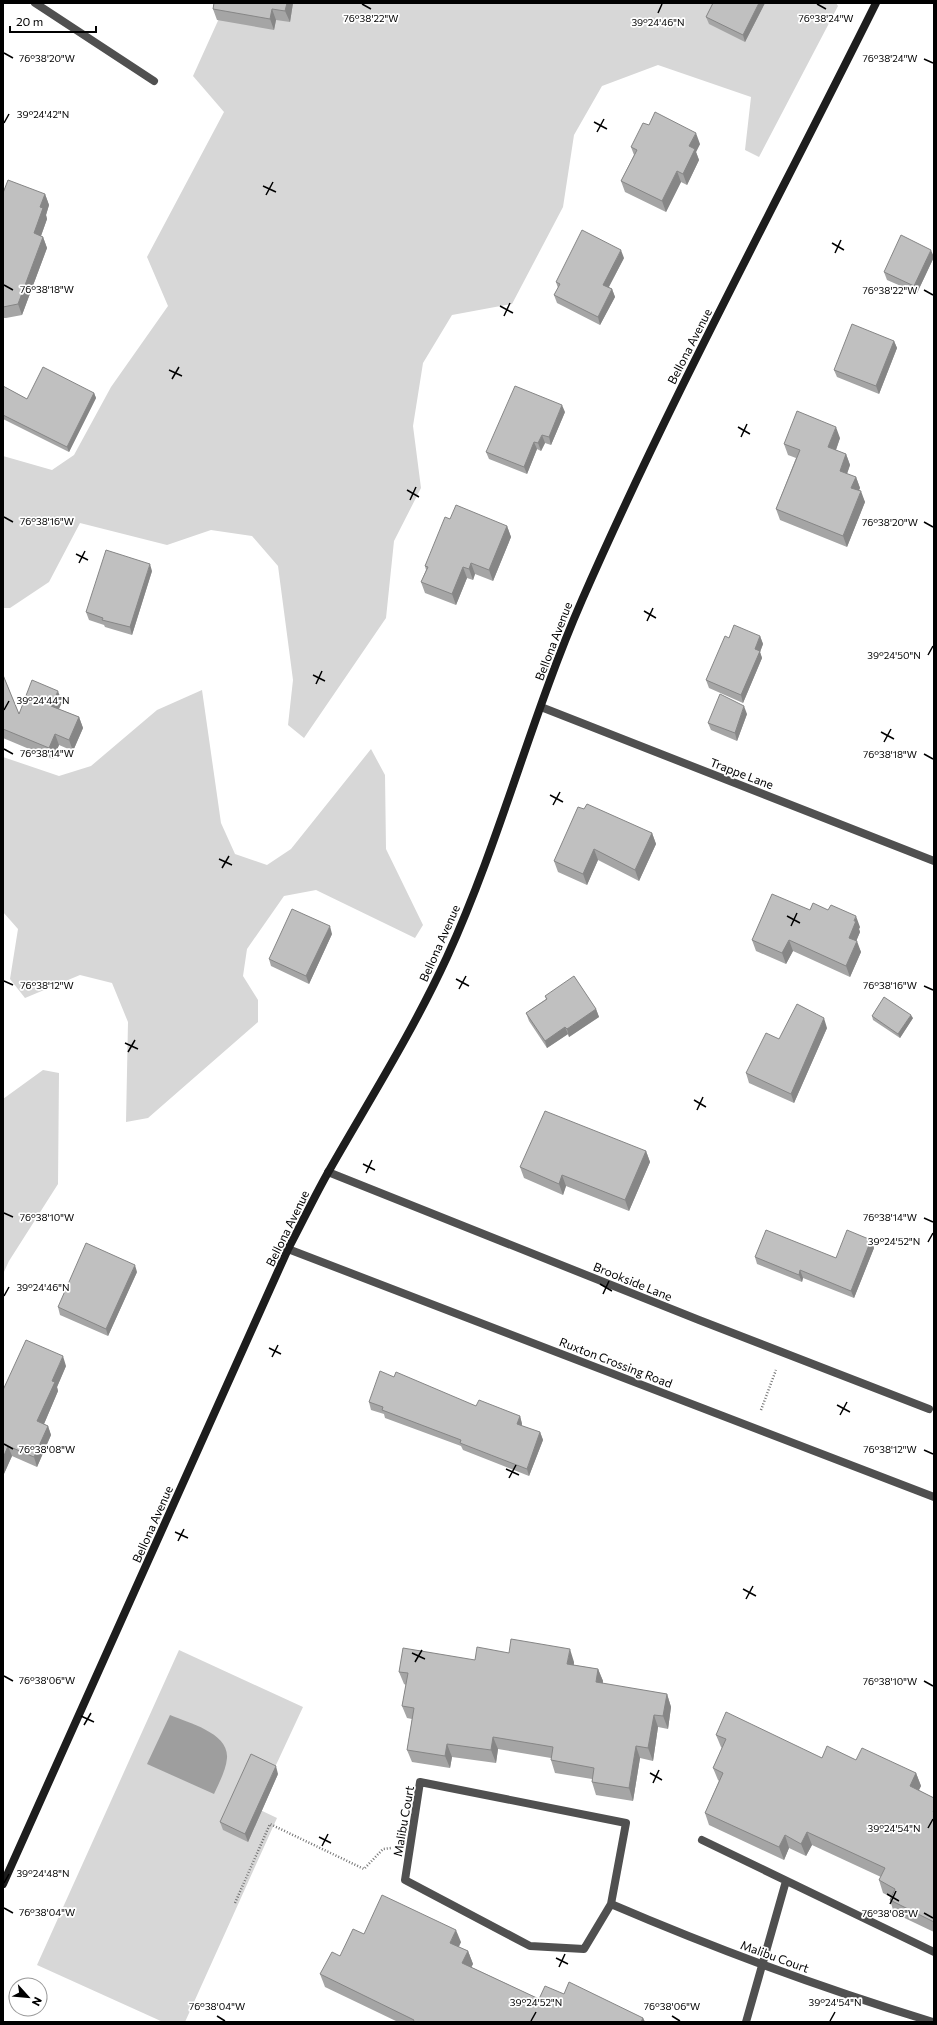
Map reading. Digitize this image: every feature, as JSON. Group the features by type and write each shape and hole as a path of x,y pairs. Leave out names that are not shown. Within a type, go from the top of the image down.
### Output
{"street":[{"path":"35,3 154,81"},
{"name":"Bellona Avenue","path":"3,1884 288,1249 328,1172 417,1019 447,956 479,882 541,707 581,602 687,375 876,3"},
{"name":"Trappe Lane","path":"541,707 934,861"},
{"name":"Brookside Lane","path":"328,1172 783,1353 929,1409"},
{"name":"Ruxton Crossing Road","path":"288,1249 934,1497"},
{"name":"Malibu Court","path":"420,1782 626,1823 611,1904 584,1949 530,1946 405,1880 410,1845 420,1782"},
{"path":"702,1840 934,1952"},
{"path":"746,2022 786,1881"},
{"name":"Malibu Court","path":"611,1904 685,1936 763,1965 933,2022"}],"path":[{"path":"755,1428 783,1353"},
{"path":"235,1903 270,1824 364,1869 383,1849 410,1845"}],"shaded area":[{"path":"226,3 836,3 838,6 759,157 745,150 751,97 658,65 602,86 574,135 563,207 512,304 452,315 423,363 413,426 421,488 394,541 386,618 304,738 288,725 293,680 278,566 252,536 211,530 167,545 80,523 49,582 10,608 3,608 3,456 52,470 74,455 111,387 168,306 147,257 224,112 193,76"},
{"path":"202,690 221,823 235,854 267,865 291,849 371,749 385,775 386,849 423,925 415,938 316,890 284,896 247,949 243,976 258,1000 258,1022 148,1118 126,1122 128,1022 112,983 80,975 25,998 10,979 18,929 3,912 3,757 59,776 91,766 157,710"},
{"path":"43,1070 59,1073 58,1184 9,1261 3,1274 3,1099"},
{"path":"179,1650 303,1707 256,1808 277,1818 185,2022 163,2022 37,1965"},
{"path":"170,1715 206,1730 222,1742 226,1749 227,1758 225,1767 214,1794 147,1764"}],"building":[{"path":"214,3 287,3 285,11 272,9 270,19 213,9"},
{"path":"713,3 759,3 743,35 706,17"},
{"path":"655,112 696,133 689,146 695,149 683,174 677,171 662,201 621,181 637,150 631,147 643,123 649,125"},
{"path":"8,180 45,194 40,207 43,208 34,233 43,237 18,304 3,307 3,193"},
{"path":"582,230 621,250 603,285 612,289 598,317 554,295 560,284 556,282"},
{"path":"901,235 931,250 914,286 884,272"},
{"path":"852,324 894,341 876,386 834,370"},
{"path":"43,367 94,393 67,447 3,415 3,386 27,399"},
{"path":"515,386 562,405 549,437 542,435 538,443 534,442 524,467 486,452"},
{"path":"797,411 836,427 828,447 846,454 840,471 856,477 851,488 861,491 843,536 776,509 800,450 784,444"},
{"path":"456,505 507,526 489,570 471,563 469,569 463,567 452,594 421,582 428,567 425,566 445,517 450,519"},
{"path":"106,550 150,564 130,627 102,620 103,618 86,612"},
{"path":"734,625 760,636 755,649 760,651 741,695 706,680 725,636 729,638"},
{"path":"3,675 19,714 32,680 58,691 51,706 79,717 69,740 55,734 49,748 3,729"},
{"path":"720,694 744,706 735,733 708,723"},
{"path":"587,804 652,833 635,870 594,849 583,874 554,861 578,807 584,809"},
{"path":"772,894 810,910 813,903 828,910 831,905 856,916 854,921 856,921 849,938 857,941 846,966 789,940 782,953 752,940"},
{"path":"292,909 330,926 306,976 269,959"},
{"path":"574,976 596,1009 567,1029 565,1027 545,1041 526,1013 547,999 545,996"},
{"path":"884,997 911,1015 898,1034 872,1016"},
{"path":"797,1004 824,1018 791,1094 746,1073 766,1033 779,1039"},
{"path":"545,1111 646,1151 625,1200 562,1175 559,1184 520,1167"},
{"path":"766,1230 836,1258 847,1230 871,1240 851,1291 800,1270 799,1275 755,1257"},
{"path":"86,1243 135,1265 106,1329 58,1307"},
{"path":"26,1340 63,1356 52,1381 55,1382 37,1421 48,1426 34,1457 8,1446 3,1458 3,1390"},
{"path":"380,1371 394,1377 396,1372 476,1406 479,1400 520,1416 517,1424 540,1432 527,1469 460,1443 461,1440 382,1410 383,1407 369,1402"},
{"path":"511,1639 570,1649 567,1664 598,1669 596,1682 667,1694 663,1716 654,1715 648,1748 636,1746 629,1788 592,1782 594,1768 551,1760 553,1747 493,1737 491,1750 447,1744 445,1756 407,1750 414,1708 402,1706 408,1673 399,1672 403,1648 475,1660 477,1647 509,1653"},
{"path":"726,1712 822,1758 827,1746 856,1760 862,1748 916,1773 910,1786 934,1798 934,1922 890,1900 895,1889 879,1880 885,1868 807,1832 801,1844 785,1835 779,1847 705,1813 723,1773 713,1768 726,1739 716,1735"},
{"path":"251,1754 276,1766 245,1834 220,1822"},
{"path":"382,1895 456,1930 450,1943 468,1951 462,1963 539,1999 545,1986 564,1994 569,1982 643,2018 641,2022 413,2022 414,2020 320,1974 332,1952 340,1956 353,1929 364,1934"}]}
